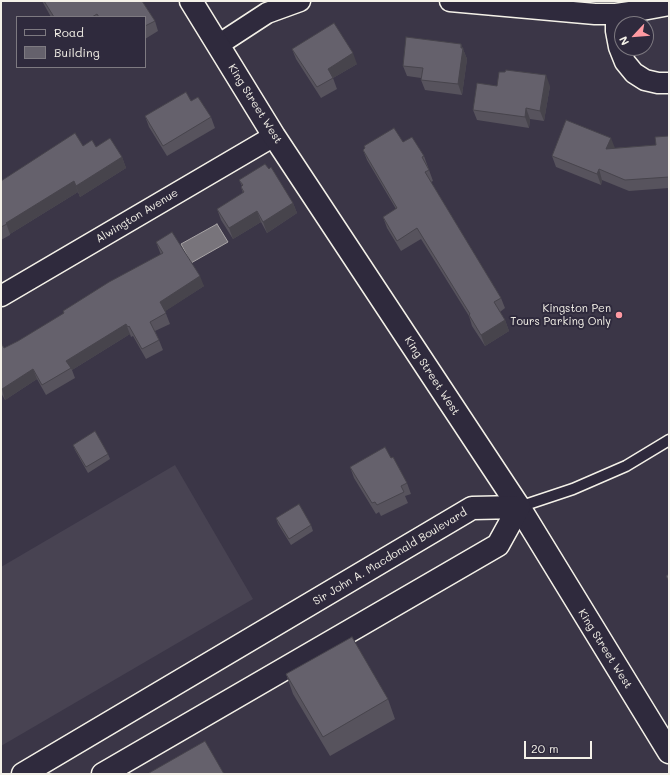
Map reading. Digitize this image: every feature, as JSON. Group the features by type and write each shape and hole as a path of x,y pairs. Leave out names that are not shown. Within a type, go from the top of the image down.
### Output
{"main road":[{"name":"King Street West","path":"191,1 274,136 519,507 669,752"},
{"name":"Sir John A. Macdonald Boulevard","path":"23,774 472,508 519,507"},
{"path":"103,774 498,544 519,507"}],"street":[{"path":"218,44 267,13 300,1"},
{"path":"450,1 500,3 595,14 616,14 669,5"},
{"path":"616,14 616,31 619,47 625,62 634,72 645,80 658,83 669,83"},
{"name":"Alwington Avenue","path":"1,296 274,136"}],"lane":[{"path":"519,507 572,489 619,468 669,440"}],"shaded area":[{"path":"217,224 228,242 191,263 181,244"},
{"path":"175,465 253,599 1,746 1,567"}],"building":[{"path":"44,1 142,1 155,21 146,26 146,16 98,16 97,14 94,16 53,16"},
{"path":"334,23 353,53 328,69 333,78 317,87 292,49"},
{"path":"406,37 461,44 461,48 463,48 458,84 421,80 423,68 403,66"},
{"path":"506,70 546,75 540,111 526,108 525,117 473,110 477,83 497,86 499,72 505,72"},
{"path":"186,92 191,101 198,97 211,117 163,146 145,116"},
{"path":"566,120 611,138 606,149 656,145 655,137 669,136 669,177 625,180 599,169 597,174 552,156"},
{"path":"394,128 403,142 412,137 424,156 422,157 429,170 425,172 501,298 494,302 505,320 481,335 469,315 470,314 417,228 397,241 383,217 397,208 363,150 365,148 364,146"},
{"path":"75,133 83,146 92,140 96,147 110,138 122,157 76,186 74,181 1,227 1,181"},
{"path":"265,164 269,169 271,167 293,203 263,222 257,211 229,228 217,209 244,192 241,187 243,185 239,180"},
{"path":"172,232 200,276 160,302 166,313 150,322 159,340 142,349 129,326 128,327 126,324 66,361 71,368 42,385 33,369 2,389 1,388 1,343 4,348 18,341 64,313 63,311 109,282 163,253 156,242"},
{"path":"95,431 108,454 86,467 73,445"},
{"path":"385,447 391,458 393,457 407,483 401,486 404,492 377,505 375,502 372,503 350,467"},
{"path":"299,504 311,525 289,539 276,518"},
{"path":"669,574 669,581 666,576"},
{"path":"352,637 388,699 323,737 286,674"},
{"path":"205,741 224,774 149,773"}],"place":[{"name":"Kingston Pen Tours Parking Only","path":"619,315"}]}
